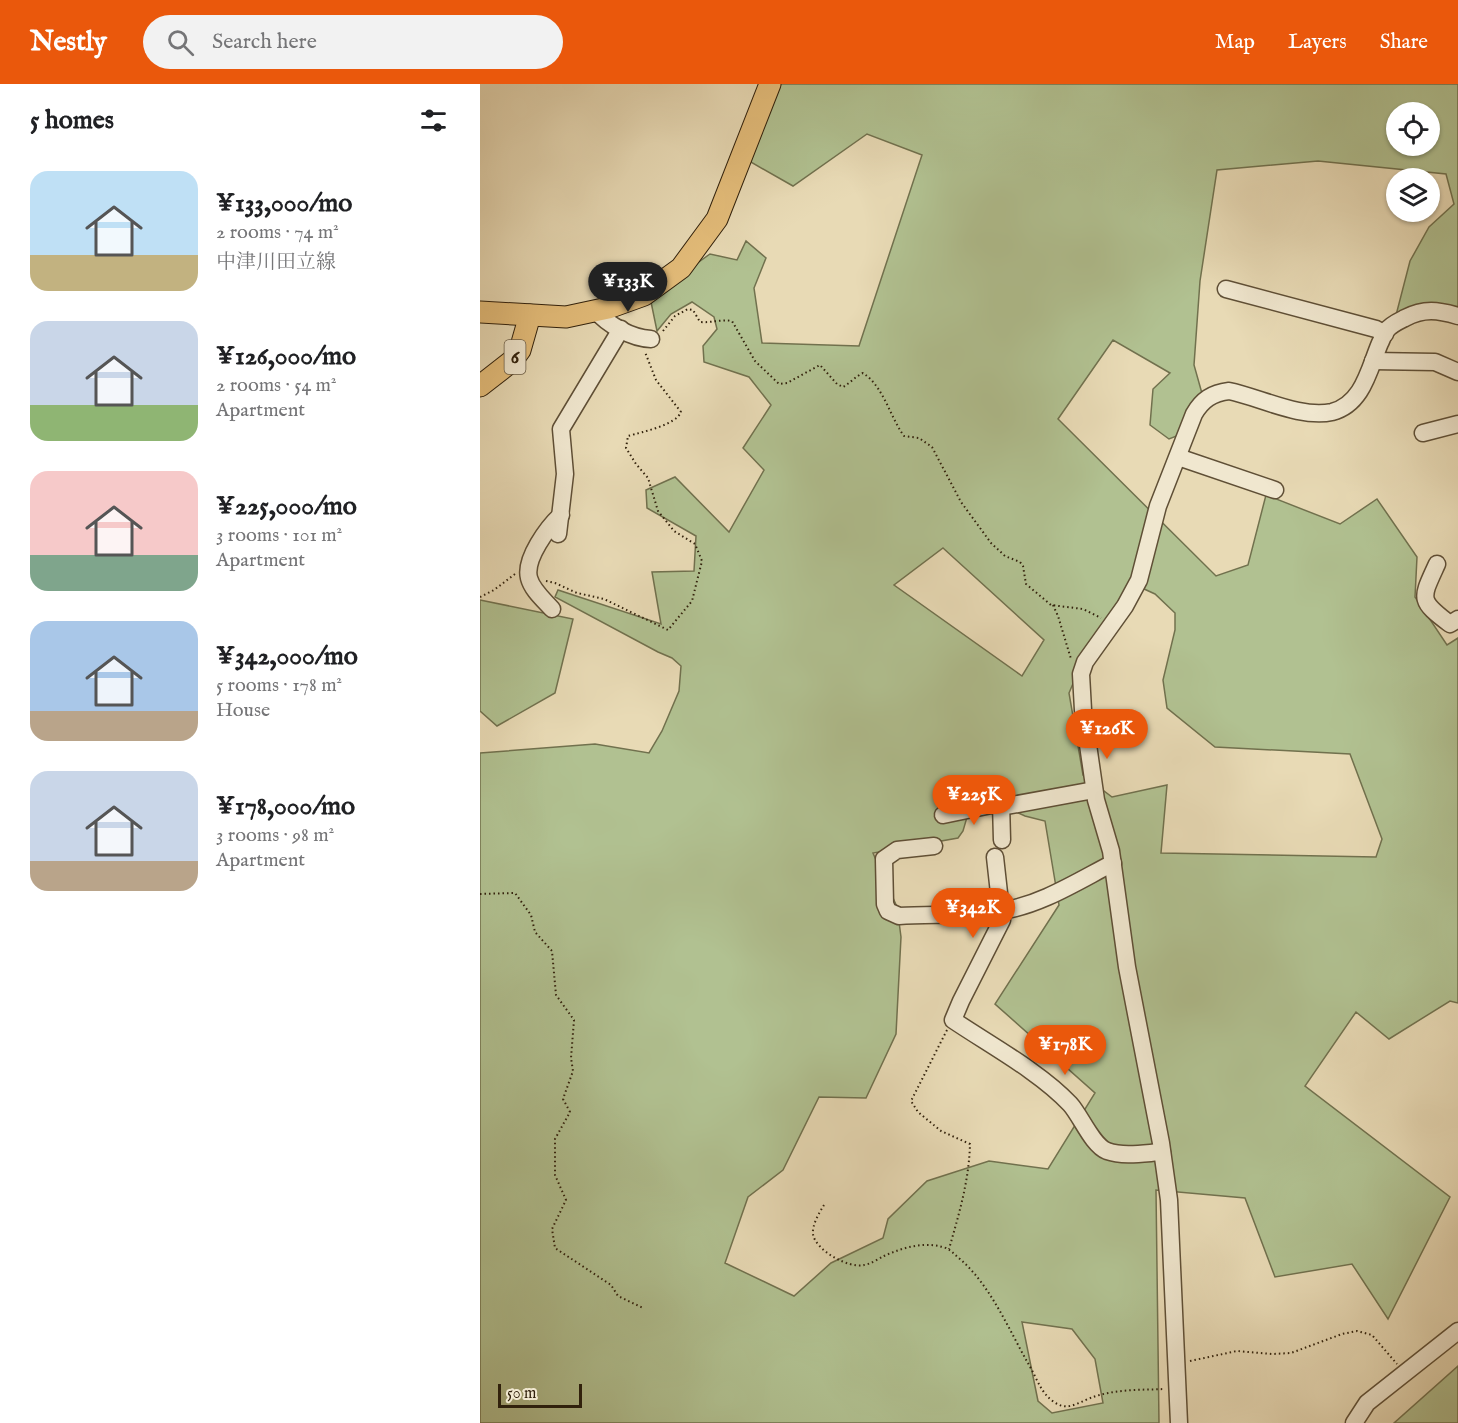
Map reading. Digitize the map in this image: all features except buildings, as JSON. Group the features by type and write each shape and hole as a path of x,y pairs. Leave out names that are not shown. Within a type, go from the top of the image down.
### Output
{"main road":[{"name":"6","path":"480,312 566,316 595,310 644,295 681,268 717,219 770,84"},
{"name":"6","path":"480,386 512,361 520,350 526,315"}],"street":[{"path":"1226,289 1376,329 1384,334"},
{"path":"595,310 605,321 647,339"},
{"path":"1179,1423 1168,1200 1162,1152 1127,967 1113,863 1094,790 1083,710 1081,675 1084,666 1125,606 1139,580 1158,506 1199,405 1218,392 1229,391 1310,413 1334,411 1346,406 1355,398 1362,387 1384,334 1397,322 1419,311 1444,312 1458,316"},
{"path":"558,534 565,474 561,429 621,329"},
{"path":"1373,361 1435,362 1458,372"},
{"path":"1423,433 1458,424"},
{"path":"1178,456 1275,490"},
{"path":"552,609 533,588 528,578 529,567 539,542 550,525 561,515"},
{"path":"1437,564 1428,586 1426,604 1450,624 1458,619"},
{"path":"1001,807 1094,790"},
{"path":"943,815 1001,803 1002,840"},
{"path":"934,846 897,850 884,859 885,904 888,911 899,916 1002,911 1055,893 1113,863"},
{"path":"995,858 1002,920 953,1020 1045,1082 1071,1105 1095,1140 1105,1150 1121,1154 1162,1152"},
{"path":"1354,1423 1367,1403 1458,1331"}],"path":[{"path":"480,597 494,590 524,567 529,567 545,580 577,593 604,599 668,630 692,601 702,561 695,544 674,531 658,511 648,478 626,448 628,436 676,420 681,412 657,380 645,354 647,339 662,333 675,316 688,309 693,310 700,322 732,321 755,361 779,384 787,383 820,365 837,384 843,387 858,375 867,376 884,398 904,436 919,438 932,447 961,501 991,543 1005,556 1020,562 1023,566 1026,584 1053,605 1069,656 1072,661 1084,666"},
{"path":"1053,605 1083,609 1096,614 1110,625"},
{"path":"480,894 515,893 531,915 535,932 552,951 556,995 574,1020 571,1058 573,1071 563,1099 570,1112 555,1139 555,1175 566,1200 552,1228 555,1248 611,1285 618,1296 643,1308"},
{"path":"949,1249 965,1193 970,1144 941,1131 918,1112 911,1101 918,1083 953,1020"},
{"path":"824,1205 812,1232 813,1238 824,1251 849,1263 864,1265 908,1247 932,1245 949,1249 975,1275 1041,1387 1049,1398 1058,1404 1073,1405 1113,1392 1177,1389"},
{"path":"1176,1364 1237,1351 1291,1353 1341,1334 1357,1331 1372,1335 1405,1373"}],"green space":[{"path":"781,84 1458,84 1458,308 1395,319 1410,261 1429,227 1434,222 1440,222 1440,217 1454,204 1446,174 1440,173 1440,168 1387,168 1318,161 1217,170 1200,281 1194,365 1203,397 1182,434 1169,439 1150,425 1153,389 1170,373 1113,340 1058,419 1216,576 1248,565 1266,495 1340,524 1377,499 1417,557 1415,597 1447,645 1458,638 1458,1003 1450,1001 1389,1039 1356,1012 1305,1086 1450,1197 1388,1319 1352,1264 1275,1277 1245,1198 1156,1190 1159,1423 480,1423 480,753 595,744 649,753 662,731 679,691 681,666 672,658 555,597 558,590 661,624 652,572 694,571 696,536 647,508 646,490 675,477 729,532 764,470 743,448 771,405 749,377 704,362 703,346 717,329 714,317 692,302 671,314 657,331 650,297 710,254 737,260 746,241 766,258 754,288 762,343 859,346 922,155 867,134 793,186 749,161","holes":["943,548 1044,640 1022,676 894,585","1131,583 1155,594 1175,613 1175,630 1163,680 1167,708 1215,747 1350,754 1382,839 1376,857 1161,853 1167,785 1112,797 1083,775 1069,693 1092,639","974,793 1025,816 1045,821 1059,905 995,1004 1095,1093 1048,1169 989,1161 927,1181 888,1219 883,1238 831,1263 794,1296 725,1263 748,1197 783,1170 819,1097 866,1098 896,1034 901,937 897,907 873,853 958,838 963,831","1022,1322 1072,1329 1095,1359 1103,1403 1052,1413 1038,1401"]},
{"path":"480,600 573,619 555,693 497,726 480,711"},
{"path":"1458,1366 1458,1423 1394,1423"}]}
